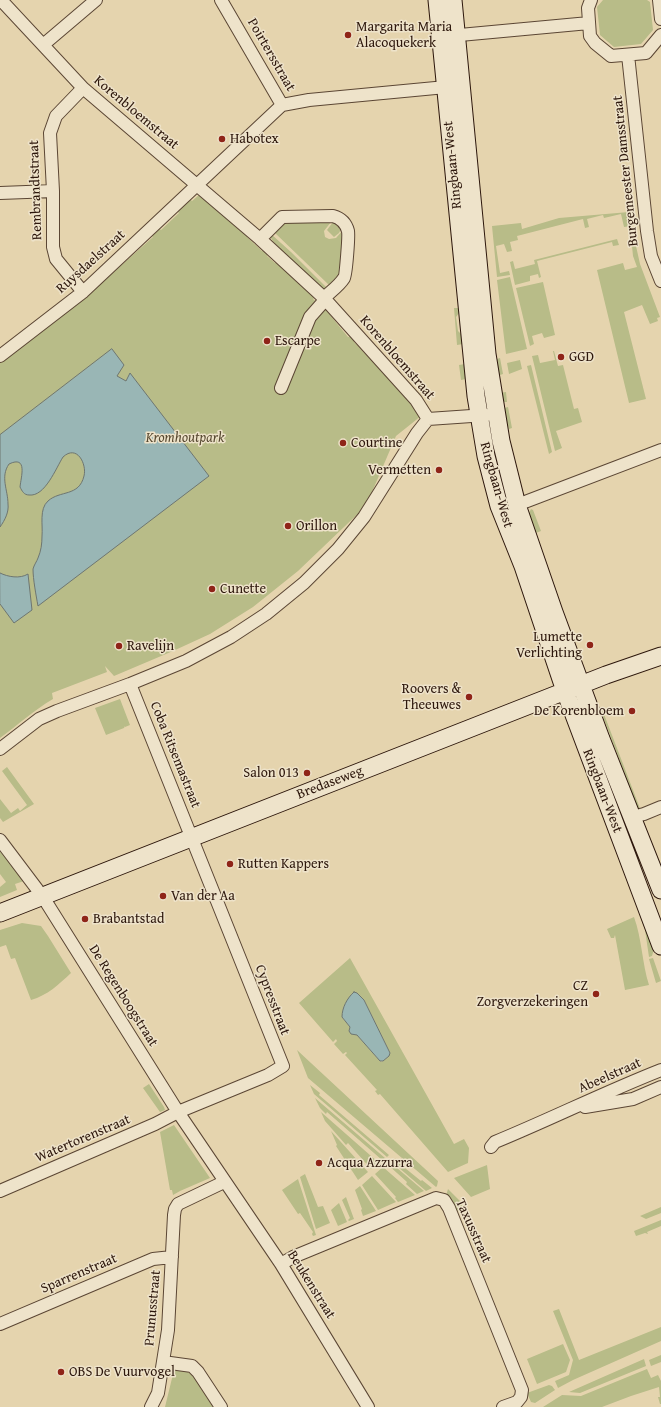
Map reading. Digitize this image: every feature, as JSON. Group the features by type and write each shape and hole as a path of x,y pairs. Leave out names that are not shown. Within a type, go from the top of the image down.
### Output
{"main road":[{"name":"Ringbaan-West","path":"437,0 449,36 488,354 497,416 517,505 554,612 582,684 601,739 661,890"},
{"name":"Ringbaan-West","path":"453,0 446,87 479,415 486,456 499,506 523,566 565,691 661,946"},
{"name":"Bredaseweg","path":"0,913 582,684 661,656"}],"street":[{"name":"Korenbloemstraat","path":"1,0 83,88 197,184 324,300 416,400 428,419 479,415 497,416"},
{"path":"43,45 96,0"},
{"name":"Poirtersstraat","path":"222,0 282,105"},
{"path":"591,0 588,8 592,40 608,54 614,57 646,53 661,35"},
{"path":"659,0 661,19"},
{"path":"449,36 589,23"},
{"name":"Burgemeester Damsstraat","path":"628,56 647,231 651,256 661,281"},
{"path":"282,105 309,100 446,87"},
{"name":"Rembrandtstraat","path":"83,88 56,116 50,132 53,191 53,247 56,259 83,292"},
{"name":"Ruysdaelstraat","path":"0,356 83,292 282,105"},
{"path":"0,193 53,191"},
{"path":"260,240 282,217 333,216 339,218 348,231 345,277 310,317 281,388"},
{"path":"2,743 39,719 186,661 231,637 266,614 304,582 338,549 364,517 417,433 428,419"},
{"path":"517,505 661,450"},
{"name":"Coba Ritsemastraat","path":"130,684 192,837"},
{"path":"633,817 661,807"},
{"name":"Cypresstraat","path":"178,1112 268,1075 283,1066 279,1060 192,837"},
{"name":"De Regenboogstraat","path":"0,840 43,896 178,1112 224,1182"},
{"name":"Abeelstraat","path":"491,1147 495,1142 661,1070"},
{"name":"Abeelstraat","path":"570,1109 633,1099 661,1087"},
{"name":"Watertorenstraat","path":"0,1191 155,1124 178,1112"},
{"name":"Prunusstraat","path":"151,1407 158,1393 168,1330 175,1209 178,1204 224,1182"},
{"name":"Beukenstraat","path":"224,1182 281,1264 368,1407"},
{"name":"Taxusstraat","path":"281,1264 293,1257 436,1198 444,1200 450,1208 522,1394 517,1402 504,1407"},
{"name":"Sparrenstraat","path":"0,1324 153,1259 172,1257"},
{"path":"163,1362 192,1366 198,1372 221,1407"}],"green space":[{"path":"603,0 647,0 650,2 653,30 641,44 614,47 600,35 597,7"},
{"name":"Kromhoutpark","path":"199,195 204,199 206,198 218,208 217,211 249,235 247,237 262,251 265,249 268,253 267,256 275,263 279,262 315,297 313,299 330,313 348,337 352,336 355,339 354,342 373,362 375,362 396,387 397,386 415,406 414,408 421,416 396,436 366,506 298,571 253,607 210,634 173,651 114,676 105,666 107,672 52,693 53,699 0,738 0,363 107,278 153,237 150,234 158,227 161,230 179,213 176,210 189,198 192,201"},
{"path":"629,212 630,226 624,227 621,214 604,218 603,215 587,219 589,227 585,228 583,219 517,236 518,240 510,242 512,251 507,252 504,244 496,246 500,273 509,271 510,275 497,277 492,226 521,223 522,229 559,218"},
{"path":"285,221 331,222 324,231 325,237 329,239 336,238 343,230 340,274 329,285 275,233"},
{"path":"333,222 342,227 339,233 334,237 327,230"},
{"path":"271,234 328,289 323,289 319,286 274,243 271,238"},
{"path":"617,239 619,245 613,246 612,242 537,261 541,277 539,278 538,274 530,276 530,281 515,285 510,262 513,261 515,269 535,264 534,260"},
{"path":"632,246 636,246 640,264 660,317 657,318 658,321 650,324 642,305 624,312 646,399 629,403 597,270 623,263 625,270 637,267 633,256"},
{"path":"510,277 527,349 506,354 497,280"},
{"path":"543,282 555,335 544,338 542,333 532,336 534,344 530,346 516,288"},
{"path":"454,308 459,308 459,313 456,317 458,331 462,335 463,344 457,345"},
{"path":"553,351 558,366 563,365 574,409 578,408 582,422 556,431 562,448 555,451 532,356 538,355 540,363 555,360"},
{"path":"500,358 503,374 497,376 494,360"},
{"path":"520,360 522,369 509,374 507,363"},
{"path":"465,364 466,379 461,380 459,365"},
{"path":"531,365 552,452 549,454 527,366"},
{"path":"506,392 507,402 503,402 504,408 508,407 512,428 509,429 503,410 500,393"},
{"path":"531,509 533,510 541,531 533,534 528,515"},
{"path":"120,699 130,725 106,735 95,708"},
{"path":"600,709 602,709 641,811 639,811"},
{"path":"7,767 34,804 3,822 0,818 0,799 11,813 18,808 20,811 27,805 2,771"},
{"path":"0,848 24,881 15,884 17,890 0,897 0,887 6,882 0,874"},
{"path":"645,914 654,949 652,956 649,957 645,930 640,916"},
{"path":"634,917 639,934 649,985 625,990 615,935 614,938 611,938 607,929"},
{"path":"22,923 41,926 71,973 48,992 31,1000 15,958 11,959 6,945 0,947 0,930"},
{"path":"350,958 454,1144 464,1139 469,1148 468,1163 448,1172 380,1094 378,1095 375,1091 377,1090 345,1055 347,1053 346,1052 343,1054 334,1044 337,1041 336,1039 333,1042 299,1003","holes":["364,1000 390,1053 382,1062 380,1061 357,1035 349,1031 350,1027 342,1017"]},
{"path":"653,958 661,981 656,983 649,959"},
{"path":"297,1050 438,1181 437,1186 436,1187 308,1078"},
{"path":"149,1084 165,1110 160,1112 143,1088"},
{"path":"310,1085 320,1093 319,1095 389,1155 387,1157 314,1094"},
{"path":"315,1098 385,1158 382,1160 327,1112 326,1114 320,1108"},
{"path":"321,1112 379,1163 371,1169 348,1143 346,1145 325,1121"},
{"path":"174,1125 210,1178 173,1195 172,1190 170,1190 160,1132"},
{"path":"331,1131 368,1172 358,1180 336,1146 337,1145"},
{"path":"394,1159 432,1188 426,1191 391,1161"},
{"path":"390,1162 424,1191 417,1194 406,1184 407,1182 387,1164"},
{"path":"487,1165 490,1189 471,1197 454,1178"},
{"path":"383,1167 415,1195 398,1202 395,1198 396,1197 375,1174"},
{"path":"305,1174 318,1207 323,1206 330,1223 316,1229 300,1177"},
{"path":"372,1176 396,1202 378,1210 362,1185"},
{"path":"298,1179 316,1235 313,1236 313,1232 300,1213 298,1214 282,1190"},
{"path":"360,1186 376,1211 363,1216 355,1190"},
{"path":"448,1189 461,1202 464,1209 454,1213 445,1199"},
{"path":"346,1197 354,1219 349,1221 348,1220 350,1218 342,1200"},
{"path":"339,1203 347,1222 338,1226 331,1210"},
{"path":"661,1207 661,1213 646,1219 640,1216"},
{"path":"661,1220 661,1226 647,1232 648,1234 645,1233 636,1236 634,1231"},
{"path":"559,1309 579,1360 661,1327 661,1341 558,1388 555,1381 569,1375 573,1360 553,1311"},
{"path":"563,1344 570,1360 566,1372 537,1384 527,1359"},
{"path":"661,1355 661,1362 651,1366 649,1360"},
{"path":"644,1359 646,1366 580,1393 569,1392"},
{"path":"647,1369 651,1378 658,1375 661,1381 661,1404 658,1397 660,1397 659,1387 602,1407 543,1407 562,1395 581,1396"},
{"path":"174,1370 188,1372 192,1375 213,1407 165,1407"},
{"path":"549,1385 555,1390 535,1403 531,1402 527,1393"}],"water":[{"path":"112,349 124,365 117,376 126,381 130,373 209,476 38,606 33,569 39,555 42,542 43,508 48,501 58,495 74,490 82,483 85,471 84,466 77,454 68,454 63,457 45,487 35,494 27,495 24,494 20,487 22,473 21,465 19,462 9,464 5,474 8,510 0,527 0,435"},
{"path":"0,573 14,577 21,577 28,574 32,610 14,623 0,604"},
{"path":"354,992 364,1000 390,1053 389,1056 383,1061 380,1061 357,1035 351,1034 349,1031 350,1027 342,1017 345,1003"}],"place":[{"name":"Margarita Maria Alacoquekerk","path":"348,35"},
{"name":"Habotex","path":"222,139"},
{"name":"Escarpe","path":"267,341"},
{"name":"GGD","path":"561,357"},
{"name":"Courtine","path":"343,443"},
{"name":"Vermetten","path":"439,470"},
{"name":"Orillon","path":"288,526"},
{"name":"Cunette","path":"212,589"},
{"name":"Lumette Verlichting","path":"590,645"},
{"name":"Ravelijn","path":"119,646"},
{"name":"Roovers & Theeuwes","path":"469,697"},
{"name":"De Korenbloem","path":"632,711"},
{"name":"Salon 013","path":"307,773"},
{"name":"Rutten Kappers","path":"230,864"},
{"name":"Van der Aa","path":"163,896"},
{"name":"Brabantstad","path":"85,919"},
{"name":"CZ Zorgverzekeringen","path":"596,994"},
{"name":"Acqua Azzurra","path":"319,1163"},
{"name":"OBS De Vuurvogel","path":"61,1372"}]}
